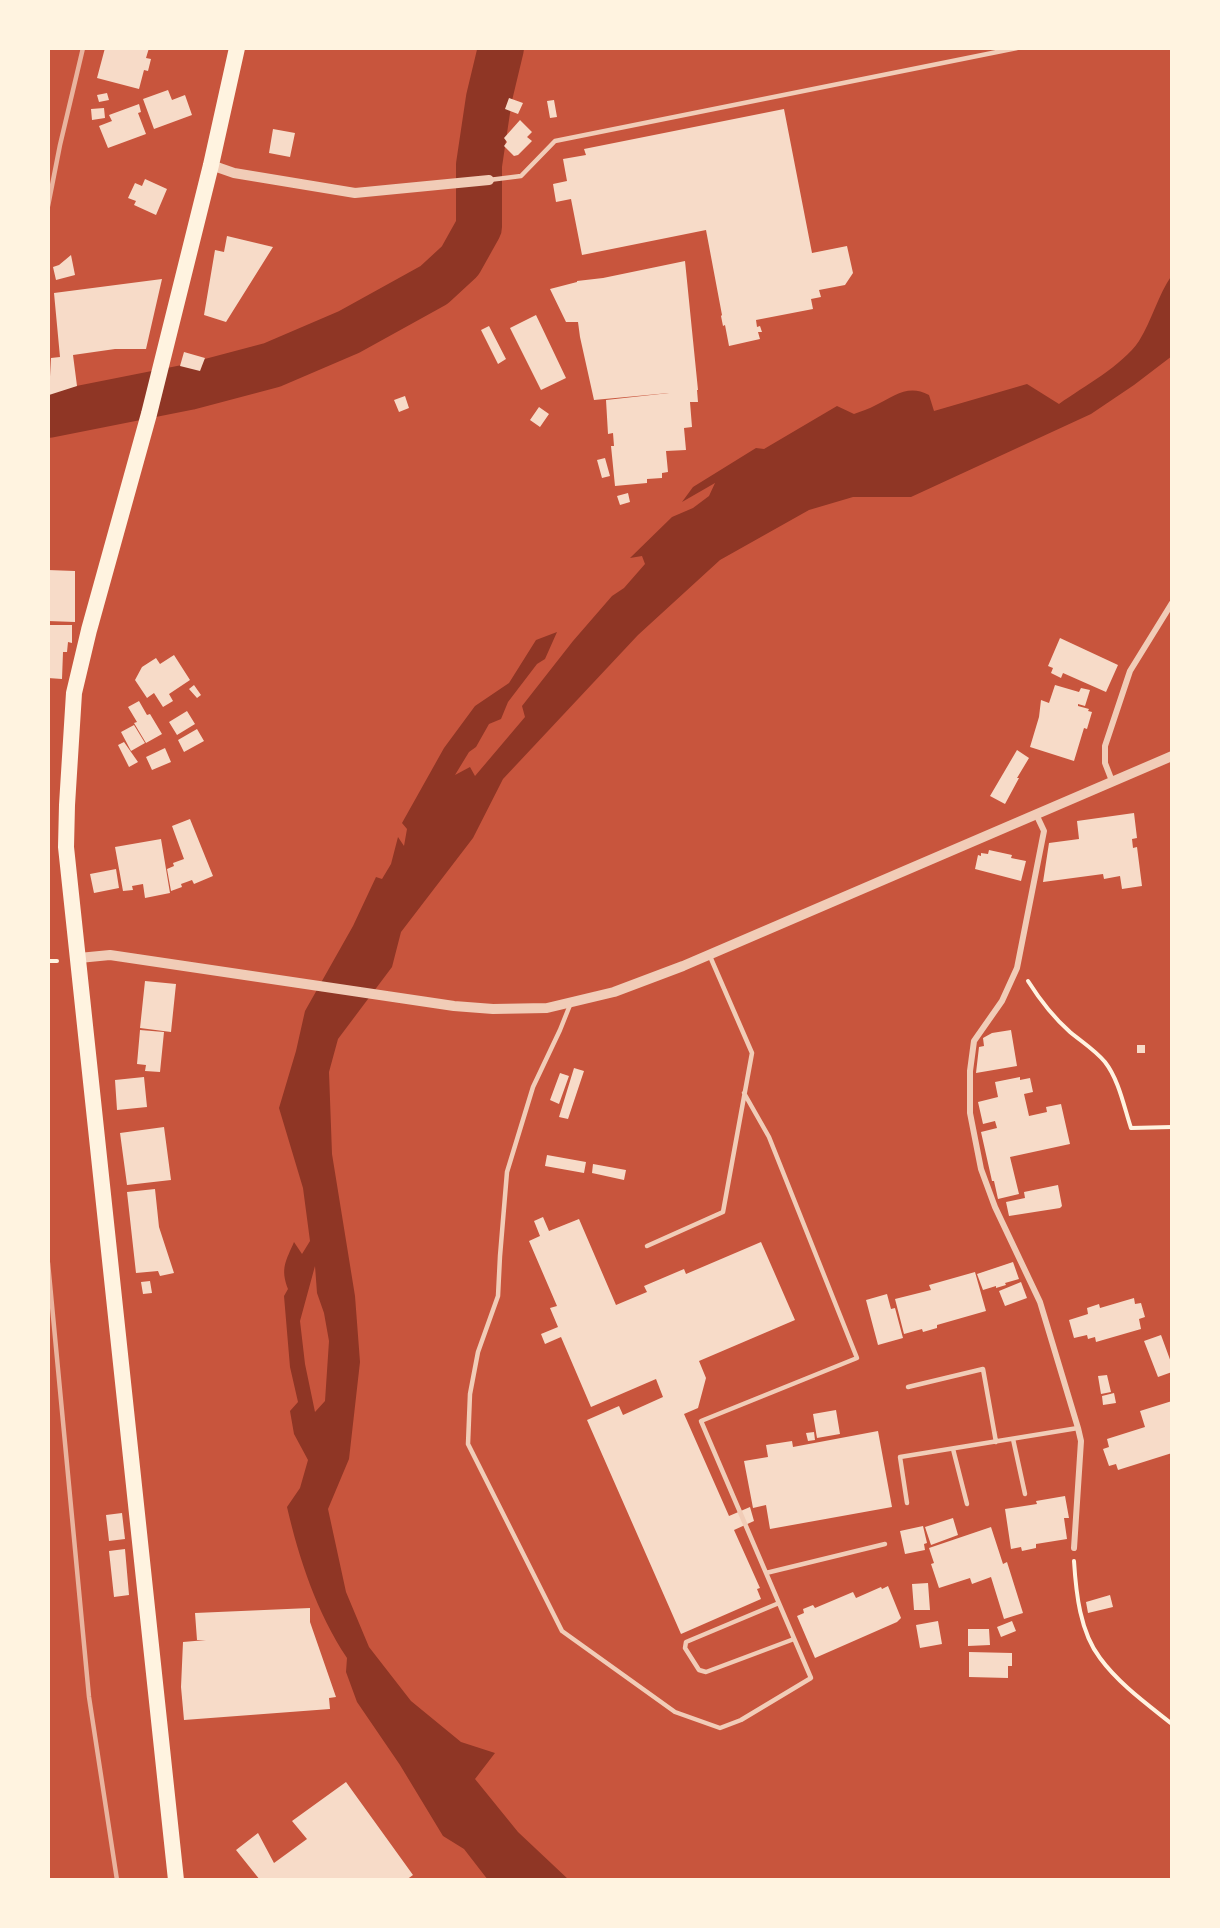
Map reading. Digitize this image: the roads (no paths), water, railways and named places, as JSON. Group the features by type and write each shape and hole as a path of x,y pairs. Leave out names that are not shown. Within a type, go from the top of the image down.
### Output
{"highway":[{"path":"176,1880 66,847 67,805 74,693 89,630 149,414 211,165 237,48"}],"street":[{"path":"211,165 234,173 355,193 489,180"},
{"path":"1112,781 1105,763 1105,746 1130,671 1172,603"},
{"path":"79,958 110,955 454,1006 493,1009 547,1008 614,992 709,954 1172,756"},
{"path":"1036,814 1044,831 1018,966 1002,1000 974,1041 970,1071 970,1113 981,1169 995,1208 1040,1302 1081,1440 1074,1548"}],"lane":[{"path":"489,180 521,176 555,141 1017,48"},
{"path":"646,1246 723,1212 752,1053 709,954"},
{"path":"571,1002 533,1087 507,1172 498,1296 478,1352 470,1394 468,1444 562,1631 675,1712 720,1728 741,1720 811,1678 701,1421 857,1359 770,1137 744,1093"},
{"path":"908,1387 983,1369 996,1442"},
{"path":"908,1503 900,1457 1078,1428"},
{"path":"1013,1439 1025,1494"},
{"path":"953,1449 967,1504"},
{"path":"766,1573 885,1544"},
{"path":"779,1603 687,1642 685,1648 699,1670 706,1672 794,1639"}],"waterway":[{"path":"48,415 189,387 272,365 349,332 434,285 460,261 479,227 479,165 489,98 501,48"}],"railway":[{"path":"48,206 83,48"},
{"path":"48,1263 89,1697 117,1880"}]}
